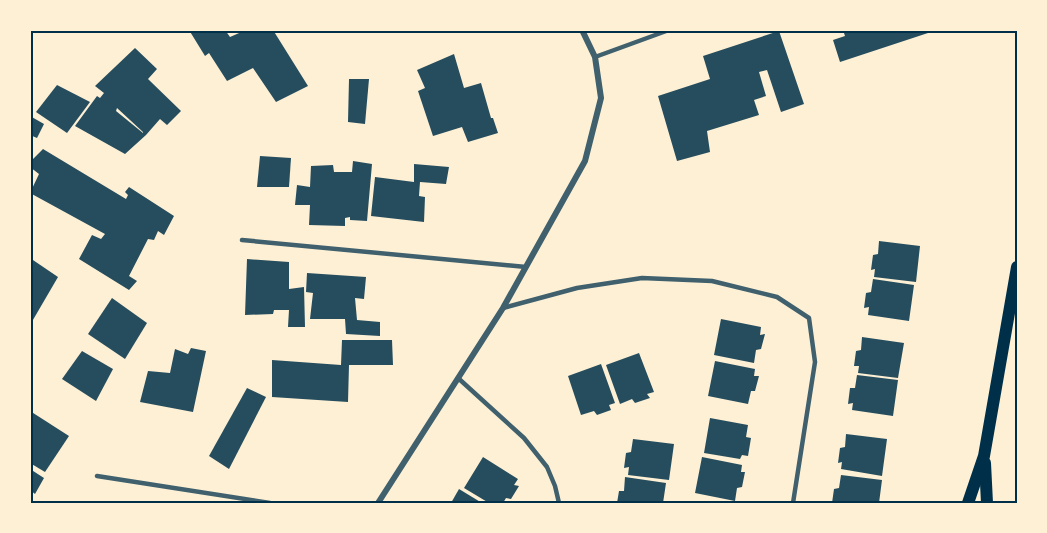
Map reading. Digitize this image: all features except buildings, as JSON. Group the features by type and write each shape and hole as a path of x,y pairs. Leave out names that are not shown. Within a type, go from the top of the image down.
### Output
{"main road":[{"path":"968,503 984,456 1017,267"},
{"path":"984,456 987,503"}],"street":[{"path":"378,503 503,308 585,161 601,98 595,57 582,30"}],"lane":[{"path":"595,57 669,30"},
{"path":"242,240 526,267"},
{"path":"503,308 577,288 642,278 712,281 777,297 809,318 815,362 793,503"},
{"path":"458,378 524,438 547,467 559,503"},
{"path":"98,476 270,503"}]}
